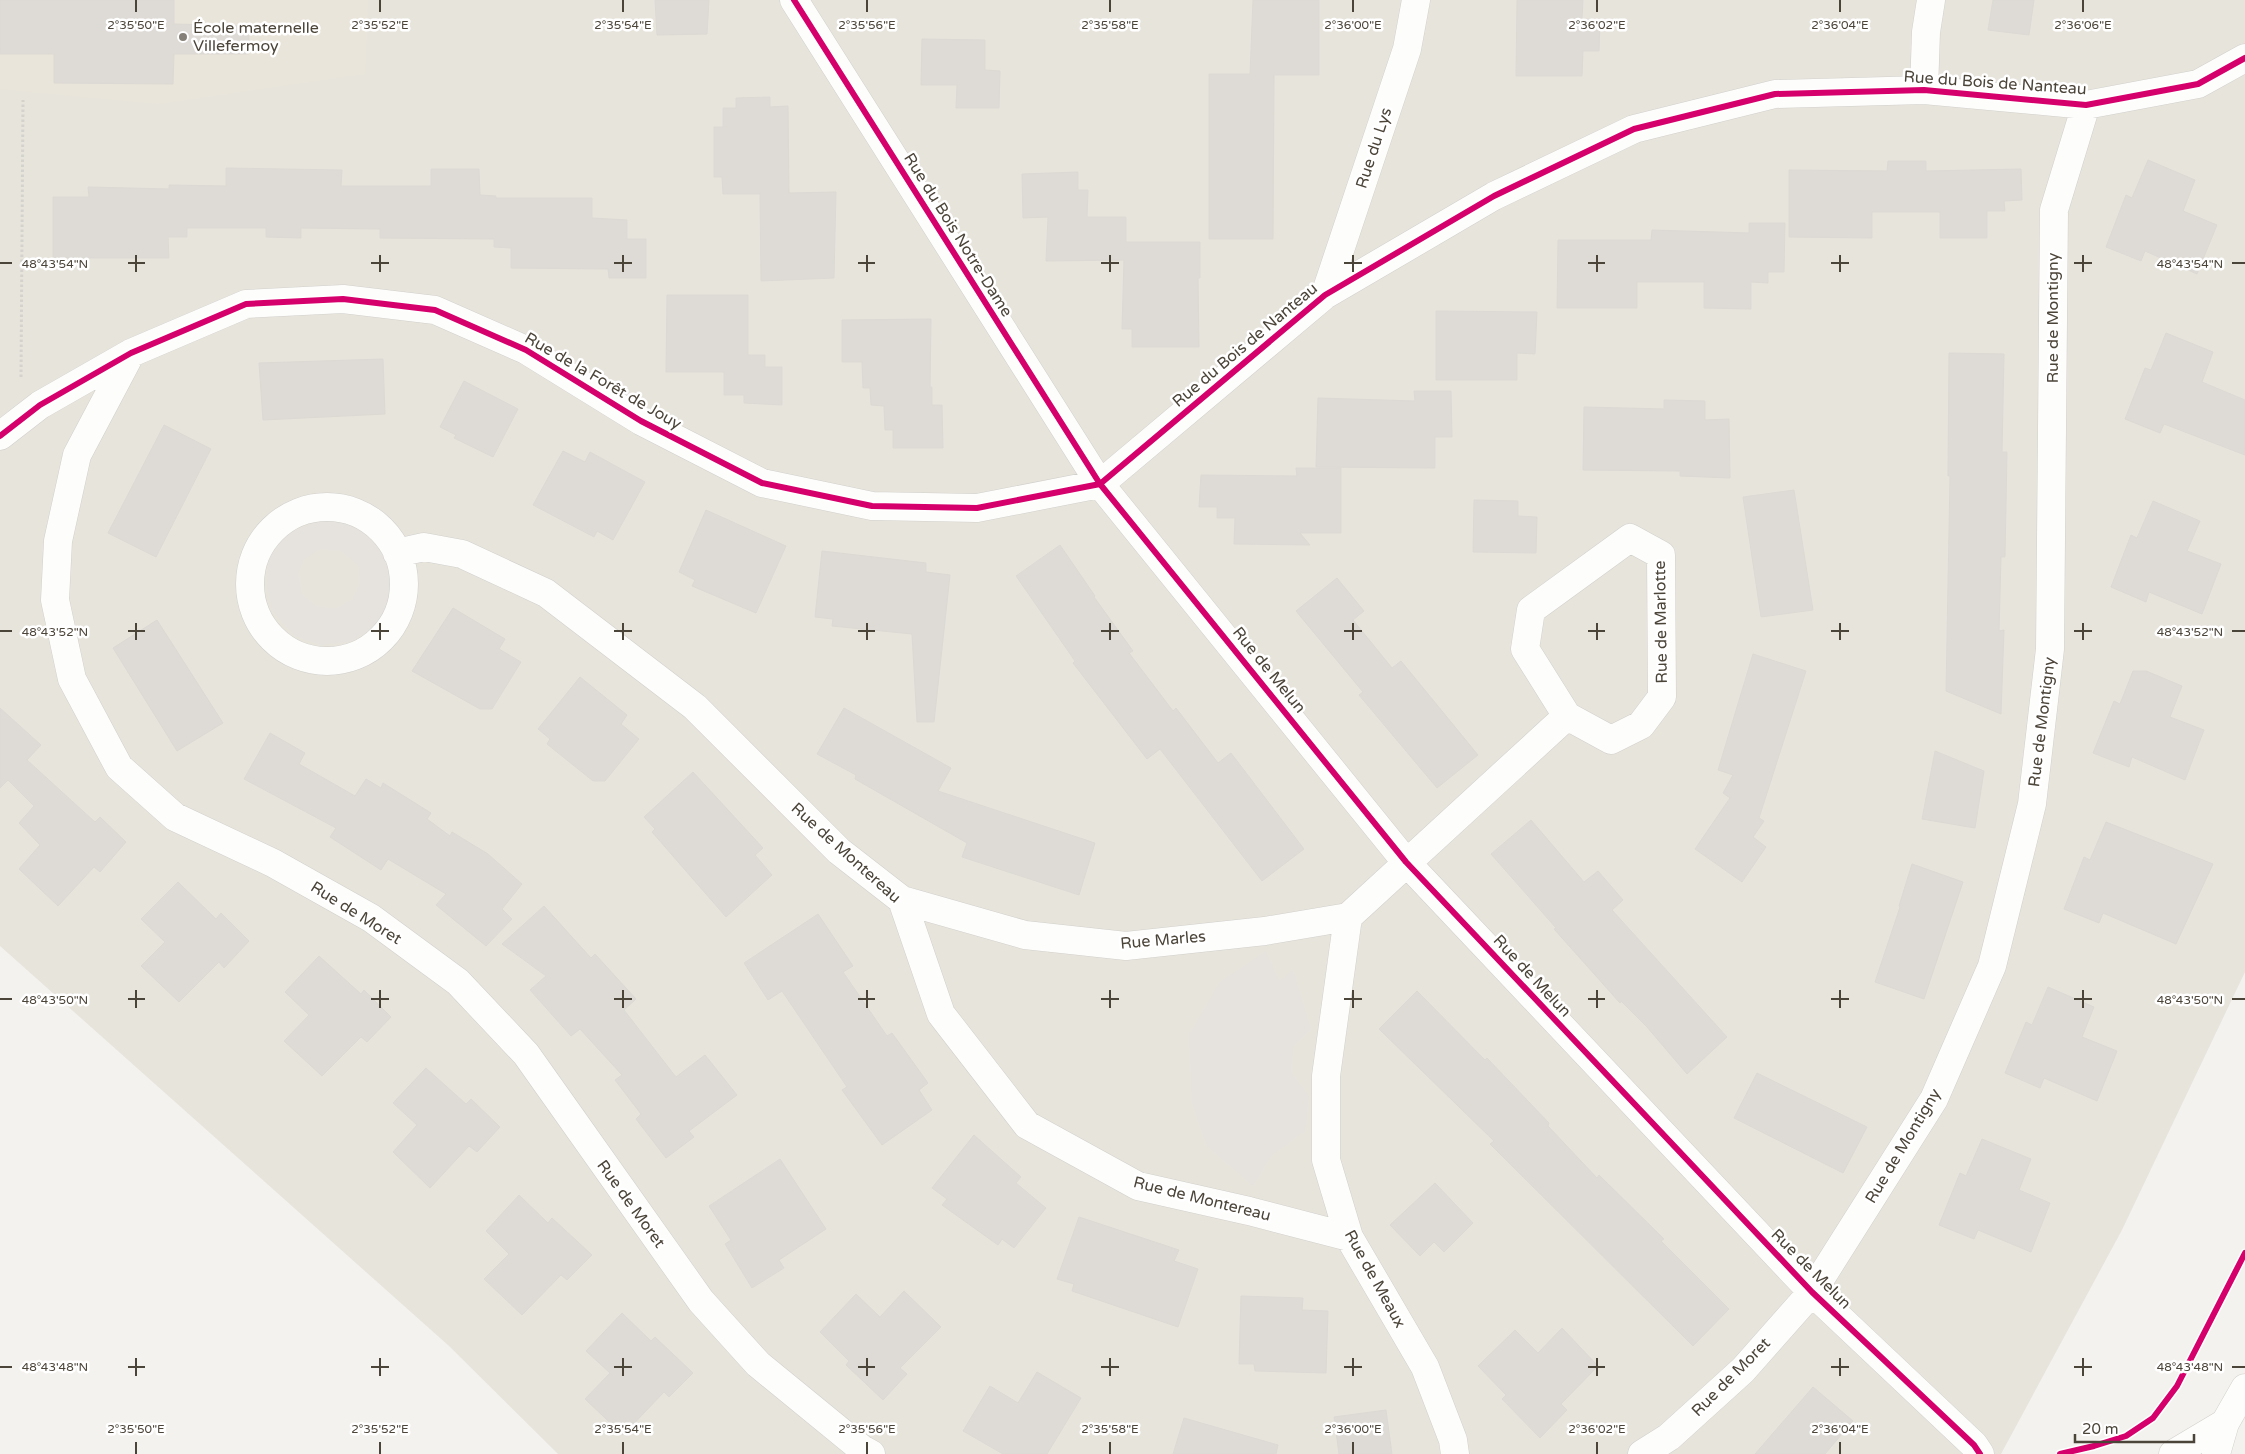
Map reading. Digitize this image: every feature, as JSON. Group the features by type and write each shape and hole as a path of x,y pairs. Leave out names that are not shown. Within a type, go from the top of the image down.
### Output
{"street":[{"name":"Rue du Bois Notre-Dame","path":"794,0 1100,484"},
{"name":"Rue du Lys","path":"1325,295 1407,49 1416,0"},
{"path":"1924,90 1926,32 1931,0"},
{"name":"Rue du Bois de Nanteau","path":"1100,484 1325,295 1494,196 1634,129 1775,94 1924,90 2086,105 2198,84 2245,58"},
{"name":"Rue de Montigny","path":"1812,1292 1934,1099 1992,966 2032,804 2050,649 2054,210 2086,105"},
{"name":"Rue de la Forêt de Jouy","path":"0,436 40,405 131,353 246,304 343,299 435,310 526,350 641,422 762,483 872,506 977,508 1100,484"},
{"name":"Rue de Moret","path":"131,353 77,455 58,541 55,600 72,679 119,767 174,817 274,863 371,918 458,982 526,1054 702,1301 758,1364 862,1449 871,1454"},
{"name":"Rue de Melun","path":"1100,484 1406,862 1812,1292 1983,1451"},
{"path":"328,507 350,510 370,520 386,535 398,553 403,574 403,596 397,617 384,635 368,649 348,657 327,660 306,658 286,649 270,635 257,617 250,596 250,573 256,552 269,533 286,518 306,510 328,507"},
{"name":"Rue de Marlotte","path":"1630,538 1661,554 1662,697 1640,725 1611,740 1567,716 1525,649 1532,610 1630,538"},
{"name":"Rue de Montereau","path":"398,553 424,547 462,554 546,593 695,707 839,851 902,900 942,1014 1027,1125 1138,1186 1249,1211 1349,1237"},
{"path":"1348,917 1567,716"},
{"name":"Rue Marles","path":"902,900 1025,935 1126,946 1265,931 1348,917"},
{"name":"Rue de Meaux","path":"1348,917 1326,1076 1326,1160 1349,1237 1425,1367 1453,1440 1455,1454"},
{"name":"Rue de Moret","path":"1642,1454 1669,1437 1743,1370 1812,1292"},
{"path":"2216,1454 2225,1423 2245,1388"},
{"path":"2174,1454 2225,1423"}],"path":[{"path":"23,100 21,377 40,405"}],"shaded area":[{"path":"0,0 2245,0 2245,972 2122,1230 2001,1454 558,1454 449,1346 0,946"},
{"name":"École maternelle Villefermoy","path":"0,0 368,0 365,74 158,104 0,89"},
{"path":"335,519 355,525 382,539 396,574 390,604 376,627 351,641 322,645 295,636 273,612 267,587 269,555 287,534 313,523","holes":["321,549 341,551 359,566 360,583 352,600 335,609 316,606 302,594 298,574 304,559"]},
{"path":"1266,951 1279,981 1293,970 1311,1029 1293,1047 1291,1073 1309,1096 1305,1131 1271,1156 1253,1186 1207,1146 1192,1103 1189,1035 1220,982"}],"building":[{"path":"0,0 174,0 174,24 249,26 249,54 174,54 173,84 54,83 54,54 0,54"},
{"path":"655,0 709,0 707,34 657,35"},
{"path":"1253,0 1319,0 1319,75 1274,75 1273,239 1209,239 1209,74 1250,74"},
{"path":"1517,0 1583,0 1582,19 1600,20 1599,51 1583,51 1582,76 1516,76"},
{"path":"1993,0 2034,0 2029,35 1988,30"},
{"path":"922,39 985,40 985,70 1000,71 999,108 956,108 957,85 921,85"},
{"path":"770,97 770,107 788,106 789,193 836,192 834,278 761,281 760,194 723,194 722,177 714,177 714,127 723,127 723,108 736,108 736,98"},
{"path":"2148,160 2195,180 2183,211 2217,225 2197,274 2145,251 2141,261 2106,247 2126,195 2132,198"},
{"path":"1888,161 1926,161 1926,171 2021,169 2022,200 2004,201 2005,211 1987,211 1987,238 1940,238 1940,212 1872,212 1872,238 1789,237 1789,170 1887,171"},
{"path":"226,168 342,170 341,186 431,186 431,169 479,169 480,195 496,196 496,198 592,198 592,218 627,220 627,239 646,239 646,278 609,278 608,269 511,268 511,248 494,247 494,239 380,238 380,229 301,228 301,238 266,237 266,228 187,228 187,237 168,237 169,258 53,258 53,197 89,197 88,187 169,189 169,185 226,186"},
{"path":"1078,172 1078,190 1088,190 1087,217 1126,217 1126,242 1200,242 1200,278 1198,278 1199,347 1132,347 1132,329 1122,329 1124,260 1046,261 1048,217 1023,218 1022,174"},
{"path":"1749,223 1785,223 1784,272 1768,272 1768,283 1751,282 1751,309 1704,308 1704,282 1637,282 1637,308 1557,308 1558,240 1651,240 1652,230 1749,233"},
{"path":"667,295 748,295 748,355 765,355 765,367 782,367 782,405 744,403 744,395 724,395 724,372 666,372"},
{"path":"1436,311 1537,312 1535,354 1517,353 1517,380 1436,380"},
{"path":"931,319 930,387 932,387 932,405 942,405 943,448 893,448 893,430 885,430 884,406 871,405 870,388 863,388 862,362 842,362 842,320"},
{"path":"2166,333 2213,352 2202,382 2245,400 2245,455 2164,424 2160,433 2125,419 2145,368 2151,370"},
{"path":"1949,353 2004,354 2002,452 2007,452 2005,557 2001,557 1999,631 2004,630 2001,714 1946,691 1950,476 1948,476"},
{"path":"383,359 385,414 263,420 259,363"},
{"path":"464,381 518,409 493,457 454,438 456,435 440,427"},
{"path":"1414,391 1451,391 1452,437 1435,437 1435,468 1316,467 1318,398 1415,401"},
{"path":"1664,400 1705,401 1705,420 1729,419 1730,478 1680,476 1680,471 1583,470 1584,407 1664,409"},
{"path":"164,425 211,449 156,557 108,533"},
{"path":"563,451 585,462 590,452 645,482 613,540 597,531 594,537 533,505"},
{"path":"1296,468 1341,468 1341,533 1300,533 1310,545 1234,544 1235,518 1217,518 1217,507 1199,507 1201,475 1297,476"},
{"path":"1794,490 1813,610 1761,617 1743,497"},
{"path":"1474,500 1518,501 1518,516 1537,517 1536,553 1473,552"},
{"path":"2153,501 2200,521 2187,551 2221,564 2202,614 2149,592 2146,602 2111,587 2131,535 2137,538"},
{"path":"706,510 786,546 756,613 692,586 695,580 679,572"},
{"path":"1060,545 1133,651 1129,653 1173,711 1176,708 1218,763 1231,753 1304,849 1262,881 1160,749 1147,759 1073,663 1075,661 1016,576"},
{"path":"822,551 926,563 926,572 950,575 934,722 917,722 912,634 832,626 833,619 815,617"},
{"path":"1337,578 1364,611 1353,620 1392,668 1401,661 1478,755 1437,788 1359,695 1363,692 1296,611"},
{"path":"453,608 505,639 499,649 521,662 492,709 480,709 412,671"},
{"path":"157,620 223,723 177,751 113,648"},
{"path":"1753,654 1806,671 1759,818 1764,821 1753,837 1766,847 1742,882 1695,849 1730,798 1723,793 1733,775 1718,770"},
{"path":"2133,671 2146,671 2182,686 2170,717 2204,730 2185,780 2132,757 2129,767 2093,753 2114,701 2120,704"},
{"path":"580,677 627,715 621,724 639,739 605,781 593,781 547,744 550,739 538,729"},
{"path":"0,708 41,745 27,760 95,822 100,817 126,842 100,872 94,867 58,906 19,869 40,845 19,823 34,806 8,780 0,788"},
{"path":"844,708 951,768 938,791 1095,843 1079,895 962,857 967,843 855,779 856,775 817,754"},
{"path":"270,733 305,753 299,764 355,796 366,779 381,788 383,783 431,813 427,819 450,836 452,832 488,854 522,884 502,909 512,919 486,946 436,905 446,894 388,859 381,870 330,837 336,828 244,779"},
{"path":"1935,751 1984,771 1975,828 1922,819"},
{"path":"693,772 763,848 755,855 772,875 726,917 652,832 655,829 644,817"},
{"path":"1531,820 1584,882 1598,871 1623,900 1612,910 1727,1037 1687,1074 1647,1027 1621,1001 1620,1003 1554,929 1556,928 1491,854"},
{"path":"2106,822 2213,864 2176,944 2103,913 2099,923 2064,909 2084,857 2090,860"},
{"path":"1912,864 1963,882 1924,999 1875,982"},
{"path":"178,882 216,919 221,913 249,941 224,968 219,962 179,1002 141,966 165,942 141,919"},
{"path":"544,906 591,958 595,954 636,999 624,1010 676,1077 705,1055 737,1095 689,1131 694,1137 666,1158 636,1119 641,1114 615,1080 622,1075 580,1029 571,1036 530,990 546,976 502,944"},
{"path":"818,914 853,966 843,972 887,1036 892,1033 928,1083 919,1090 932,1110 882,1145 842,1090 847,1087 782,991 768,1000 744,963"},
{"path":"319,956 361,994 364,990 391,1017 367,1042 361,1037 322,1076 284,1041 309,1015 285,992"},
{"path":"2048,987 2094,1007 2082,1037 2117,1051 2097,1101 2044,1078 2040,1088 2005,1073 2026,1022 2032,1025"},
{"path":"1417,991 1485,1060 1487,1058 1549,1123 1548,1126 1597,1178 1599,1175 1664,1239 1661,1241 1729,1309 1693,1346 1490,1144 1494,1141 1379,1029"},
{"path":"426,1068 466,1104 471,1099 500,1127 477,1152 469,1146 430,1188 393,1152 417,1125 393,1103"},
{"path":"1757,1073 1867,1127 1843,1173 1734,1118"},
{"path":"974,1135 1021,1177 1016,1183 1046,1208 1014,1248 1002,1239 998,1245 942,1205 947,1199 932,1188"},
{"path":"1982,1139 2031,1159 2019,1190 2050,1203 2031,1252 1978,1230 1974,1239 1939,1225 1960,1173 1966,1176"},
{"path":"780,1159 826,1229 779,1260 784,1268 752,1288 725,1244 731,1240 709,1206"},
{"path":"1435,1183 1473,1223 1444,1252 1434,1242 1420,1256 1390,1225"},
{"path":"519,1195 548,1223 552,1218 592,1255 567,1280 561,1275 522,1315 484,1279 509,1254 486,1231"},
{"path":"1079,1217 1179,1250 1174,1261 1198,1269 1178,1327 1072,1291 1074,1284 1057,1279"},
{"path":"904,1291 941,1327 900,1368 907,1374 883,1400 846,1365 849,1361 820,1332 856,1294 880,1317"},
{"path":"1241,1296 1303,1298 1302,1310 1328,1311 1326,1373 1255,1371 1254,1364 1239,1364"},
{"path":"622,1313 651,1341 655,1337 693,1373 669,1397 664,1392 623,1435 585,1399 610,1373 586,1351"},
{"path":"1562,1328 1598,1366 1561,1404 1567,1410 1540,1438 1502,1399 1506,1395 1478,1366 1515,1330 1538,1353"},
{"path":"1037,1372 1081,1398 1047,1454 1003,1454 963,1431 990,1386 1018,1403"},
{"path":"1813,1387 1853,1421 1825,1454 1755,1454"},
{"path":"1386,1410 1392,1454 1339,1454 1334,1417"},
{"path":"1184,1418 1278,1445 1276,1454 1173,1454"}],"cycle path":[{"path":"794,0 1100,484 1406,862 1812,1292 1974,1445 1980,1454"},
{"path":"0,436 40,405 131,353 246,304 343,299 435,310 526,350 641,421 762,483 872,506 977,508 1100,484 1325,295 1494,196 1634,129 1775,94 1924,90 2086,105 2198,84 2245,58"},
{"path":"2060,1454 2126,1436 2153,1418 2177,1386 2245,1253"}],"place":[{"name":"École maternelle Villefermoy","path":"183,37"}]}
